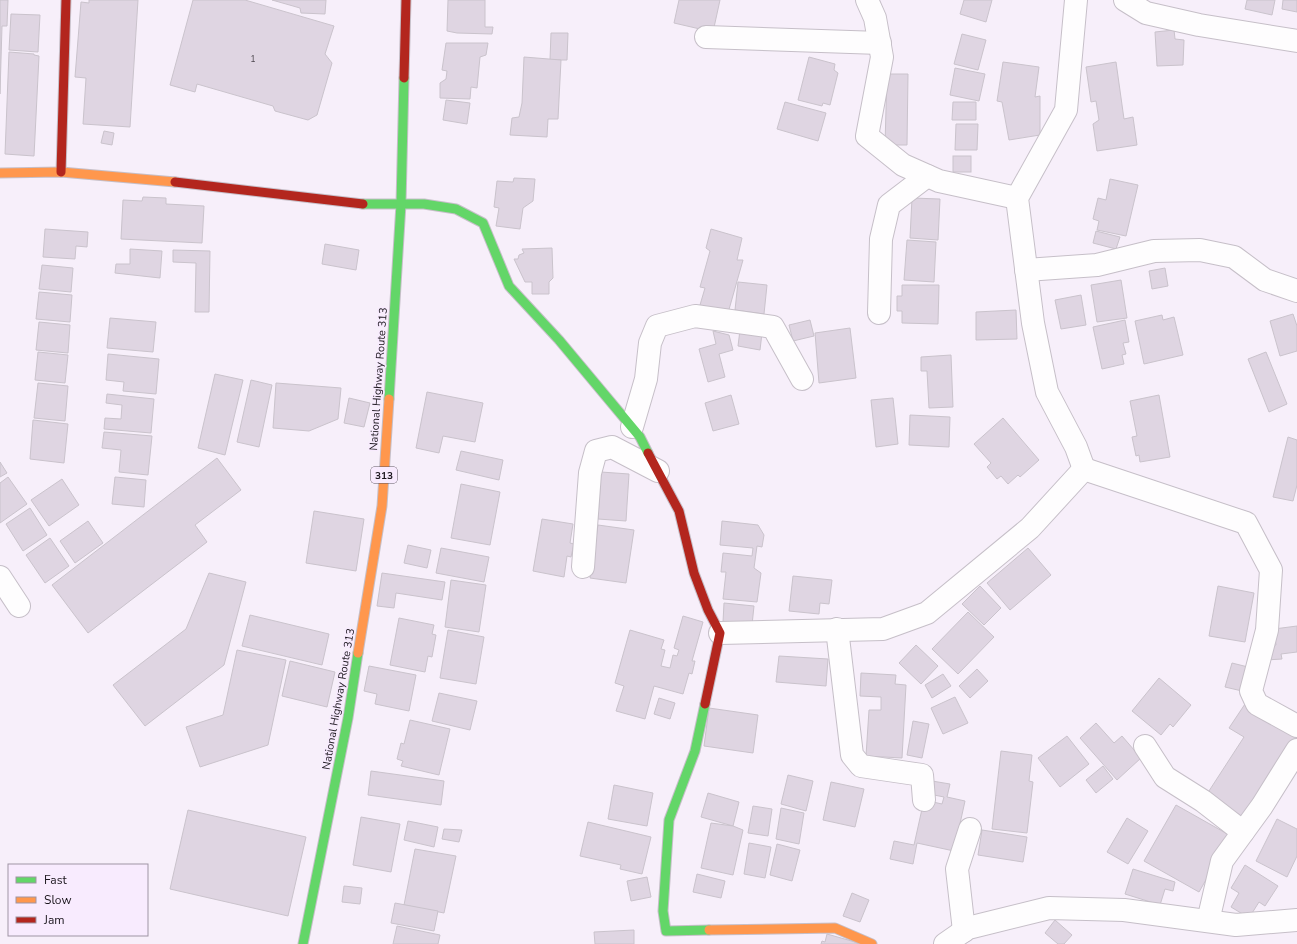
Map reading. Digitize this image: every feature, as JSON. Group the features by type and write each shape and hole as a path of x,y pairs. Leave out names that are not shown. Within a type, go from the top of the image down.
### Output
{"main road":[{"path":"61,172 66,0"},
{"name":"National Highway Route 313","path":"303,944 348,718 382,506 401,204 406,0"},
{"path":"0,173 61,172 227,187 356,204 424,204 456,209 483,223 509,286 559,340 640,437 678,511 694,573 708,610 720,633 695,752 669,820 663,911 666,931 835,928 872,944"}],"street":[{"path":"867,0 875,18 882,57 867,136 904,165 939,181 1017,198"},
{"path":"1076,0 1066,110 1017,198 1033,323 1047,392 1076,447 1084,469"},
{"path":"1125,0 1146,13 1199,25 1297,41"},
{"path":"706,37 880,44"},
{"path":"879,313 881,239 889,205 927,176"},
{"path":"1026,270 1097,265 1154,251 1200,250 1234,257 1265,280 1297,291"},
{"path":"632,427 646,379 650,343 657,326 695,316 773,327 802,379"},
{"path":"583,567 590,473 596,451 612,447 658,472"},
{"path":"720,633 883,629 926,613 1030,528 1084,469"},
{"path":"1084,469 1246,523 1271,570 1267,630 1251,691 1257,704 1297,726"},
{"path":"0,577 18,606"},
{"path":"837,629 852,755 861,766 922,775 924,800"},
{"path":"1145,746 1165,777 1203,801 1243,832"},
{"path":"1208,921 1222,861 1262,806 1297,750"},
{"path":"964,931 957,869 970,829"},
{"path":"945,944 968,928 1049,908 1124,910 1236,925 1297,920"}],"building":[{"path":"0,0 8,0 7,26 2,26 0,94"},
{"path":"89,0 138,0 130,127 83,124 86,78 75,77 81,2 89,3"},
{"path":"193,0 245,0 334,26 325,54 332,63 317,115 308,120 275,111 273,106 197,84 195,92 170,85"},
{"path":"272,0 326,0 325,14 301,13 300,8"},
{"path":"448,0 485,0 485,27 493,27 492,34 457,33 447,31"},
{"path":"679,0 720,0 713,32 674,23"},
{"path":"964,0 992,0 986,22 960,14"},
{"path":"1247,0 1275,0 1272,15 1245,9"},
{"path":"1283,0 1297,0 1297,12 1282,9"},
{"path":"11,14 40,15 38,52 9,50"},
{"path":"1174,30 1175,39 1184,40 1183,65 1157,66 1155,32"},
{"path":"551,33 568,33 567,60 550,60"},
{"path":"962,34 986,40 978,70 954,64"},
{"path":"446,43 488,43 486,55 480,57 477,88 471,87 470,99 440,98 440,83 446,79 447,71 442,70"},
{"path":"9,52 34,54 39,56 34,156 5,154"},
{"path":"524,57 561,60 558,119 548,119 547,137 510,135 512,118 519,117 522,103"},
{"path":"809,57 835,64 834,70 838,73 830,105 823,103 822,106 798,100"},
{"path":"1003,62 1039,67 1035,97 1040,96 1040,135 1009,140 1002,102 997,101"},
{"path":"1116,62 1124,119 1133,117 1137,145 1097,151 1093,124 1099,120 1096,101 1091,102 1086,67"},
{"path":"955,68 985,74 979,101 950,95"},
{"path":"887,74 908,74 907,145 885,145"},
{"path":"446,100 470,103 467,124 443,120"},
{"path":"785,102 826,113 818,141 777,129"},
{"path":"953,102 976,102 976,120 952,120"},
{"path":"956,124 978,124 977,150 955,150"},
{"path":"104,131 114,133 112,145 101,143"},
{"path":"953,156 971,156 971,172 953,172"},
{"path":"514,178 535,179 533,201 523,208 520,229 496,226 499,208 494,207 497,181 513,182"},
{"path":"1110,179 1138,185 1126,236 1097,230 1099,221 1093,219 1098,198 1106,200"},
{"path":"143,197 166,198 166,204 204,206 202,243 121,239 123,200 142,201"},
{"path":"912,198 940,199 938,240 910,238"},
{"path":"45,229 88,232 87,247 76,246 75,259 43,257"},
{"path":"711,229 742,238 737,260 743,260 728,313 700,305 705,288 700,287 710,251 706,248"},
{"path":"1096,231 1120,237 1116,249 1093,243"},
{"path":"907,240 936,242 934,282 904,280"},
{"path":"325,244 359,250 356,270 322,264"},
{"path":"552,248 553,278 549,282 549,294 532,294 532,282 525,282 514,259 518,259 519,255 524,253 522,249"},
{"path":"130,249 162,251 160,278 115,273 116,264 130,264"},
{"path":"173,250 210,251 209,312 195,312 196,263 173,262"},
{"path":"42,265 73,268 71,292 39,289"},
{"path":"1165,268 1168,286 1152,289 1149,271"},
{"path":"1121,280 1127,318 1097,322 1091,285"},
{"path":"738,282 767,285 764,314 735,310"},
{"path":"902,285 939,285 938,324 902,323 902,311 897,311 897,296 902,296"},
{"path":"39,292 72,295 70,322 36,319"},
{"path":"1081,295 1086,325 1061,329 1055,300"},
{"path":"1016,310 1017,339 976,340 976,312"},
{"path":"1293,314 1297,326 1297,351 1280,356 1270,321"},
{"path":"1162,315 1163,320 1174,317 1183,355 1144,364 1135,321"},
{"path":"110,318 156,322 153,352 107,348"},
{"path":"810,320 814,336 793,341 789,325"},
{"path":"1125,320 1129,342 1123,343 1126,354 1122,355 1124,364 1102,369 1093,327"},
{"path":"39,322 70,325 68,353 36,350"},
{"path":"850,328 856,378 819,383 815,333"},
{"path":"740,330 762,333 760,350 738,346"},
{"path":"713,331 729,335 733,350 719,354 725,377 708,382 699,349 716,344"},
{"path":"38,352 68,355 65,383 35,380"},
{"path":"1266,352 1287,404 1269,412 1248,359"},
{"path":"108,354 159,359 156,394 123,391 124,382 106,380"},
{"path":"951,355 953,407 929,408 927,371 921,371 921,357"},
{"path":"215,374 243,380 225,455 198,448"},
{"path":"251,380 272,385 259,447 237,442"},
{"path":"38,383 68,386 65,421 34,418"},
{"path":"276,383 341,388 338,419 309,431 273,428"},
{"path":"427,392 483,403 475,442 443,436 439,453 416,448"},
{"path":"107,394 154,399 151,433 104,429 105,418 121,419 122,405 106,403"},
{"path":"731,395 739,424 713,431 705,403"},
{"path":"1159,395 1170,457 1140,462 1139,455 1136,456 1132,437 1137,436 1130,401"},
{"path":"349,398 370,403 364,427 344,423"},
{"path":"893,398 898,444 876,447 871,400"},
{"path":"910,415 950,417 949,447 909,445"},
{"path":"1003,418 1039,460 1020,477 1018,475 1008,484 1001,476 997,479 987,467 991,463 974,444"},
{"path":"33,420 68,424 64,463 30,459"},
{"path":"104,432 152,436 148,475 119,472 121,450 102,448"},
{"path":"1288,437 1297,440 1297,485 1293,501 1273,497"},
{"path":"461,451 503,460 499,480 456,470"},
{"path":"217,458 241,490 195,525 207,542 88,633 52,585"},
{"path":"0,462 7,473 0,477"},
{"path":"601,472 629,474 626,521 598,519"},
{"path":"8,477 27,504 0,523 0,483"},
{"path":"115,477 146,480 144,507 112,504"},
{"path":"62,479 79,505 49,526 31,500"},
{"path":"461,484 500,492 490,545 451,538"},
{"path":"30,508 47,535 23,551 6,524"},
{"path":"314,511 364,519 356,571 306,563"},
{"path":"542,519 573,524 570,543 574,544 571,557 567,556 564,577 533,571"},
{"path":"88,521 103,543 75,563 60,541"},
{"path":"722,521 758,525 764,535 762,547 757,546 754,568 761,573 757,602 723,599 726,572 721,572 723,553 752,556 753,548 720,545"},
{"path":"598,525 634,530 626,583 590,578"},
{"path":"50,538 69,566 45,583 26,555"},
{"path":"408,545 431,550 427,568 404,563"},
{"path":"441,548 489,557 484,582 436,573"},
{"path":"1028,548 1051,575 1010,610 987,583"},
{"path":"209,573 246,582 224,665 145,726 113,685 186,629"},
{"path":"382,573 445,582 442,600 396,593 394,608 377,606"},
{"path":"793,576 832,580 829,604 820,603 819,614 789,611"},
{"path":"451,580 486,585 479,632 445,627"},
{"path":"980,586 1001,608 984,625 962,604"},
{"path":"1218,586 1254,593 1245,642 1209,636"},
{"path":"724,603 754,606 752,625 723,622"},
{"path":"968,612 994,637 958,674 932,649"},
{"path":"250,615 329,634 322,665 242,646"},
{"path":"683,616 703,622 692,661 695,661 692,674 689,673 683,694 654,686 645,719 616,711 624,686 615,683 630,630 664,640 661,649 665,650 661,666 670,668 673,655 677,656 679,650 674,648"},
{"path":"399,618 434,625 432,634 436,635 432,657 428,656 425,672 390,665"},
{"path":"1297,626 1297,652 1281,654 1282,659 1266,660 1264,647 1276,645 1274,629"},
{"path":"448,630 484,637 476,684 440,678"},
{"path":"916,645 938,666 921,684 899,663"},
{"path":"237,650 286,660 268,745 200,767 186,727 223,715"},
{"path":"779,656 828,659 826,686 776,682"},
{"path":"290,661 335,672 327,707 282,696"},
{"path":"1232,663 1248,667 1242,691 1225,687"},
{"path":"369,666 416,675 409,711 375,704 377,694 364,691"},
{"path":"977,669 988,681 970,698 959,686"},
{"path":"861,673 896,675 895,684 906,685 902,758 866,756 869,710 881,710 881,697 860,696"},
{"path":"943,674 951,686 932,698 925,685"},
{"path":"1159,678 1191,705 1173,727 1170,724 1161,735 1132,711"},
{"path":"439,693 477,701 470,730 432,721"},
{"path":"955,697 968,723 943,734 931,708"},
{"path":"659,698 675,703 670,719 654,714"},
{"path":"1247,701 1297,734 1297,741 1243,817 1207,794 1244,737 1229,728"},
{"path":"709,708 758,715 753,753 704,746"},
{"path":"410,720 450,729 439,775 401,766 403,761 397,759 401,743 404,744"},
{"path":"913,721 929,724 922,758 907,755"},
{"path":"1096,723 1114,743 1122,736 1141,758 1117,780 1080,738"},
{"path":"1067,736 1089,764 1060,787 1038,758"},
{"path":"1001,751 1032,755 1029,781 1033,782 1027,833 992,829"},
{"path":"1103,766 1113,779 1096,793 1086,780"},
{"path":"371,771 444,781 441,805 368,795"},
{"path":"788,775 813,781 806,811 781,804"},
{"path":"932,781 950,784 947,797 965,801 954,851 917,843 913,864 890,859 894,841 914,845 924,800 942,804 944,797 929,794"},
{"path":"831,782 864,789 855,827 823,820"},
{"path":"614,785 653,793 647,826 608,819"},
{"path":"708,793 739,802 733,826 701,817"},
{"path":"1176,805 1231,836 1199,892 1144,861"},
{"path":"753,806 772,809 768,836 748,833"},
{"path":"781,808 804,813 799,844 776,839"},
{"path":"188,810 306,837 288,916 170,889"},
{"path":"361,817 400,824 391,872 353,865"},
{"path":"1127,818 1148,831 1128,864 1107,852"},
{"path":"1277,819 1297,829 1297,856 1287,877 1256,861"},
{"path":"408,821 438,827 434,847 404,840"},
{"path":"588,822 651,837 642,874 620,869 621,865 580,856"},
{"path":"711,823 733,826 743,830 733,875 701,868"},
{"path":"444,829 462,830 459,842 442,839"},
{"path":"982,830 1027,837 1023,862 978,855"},
{"path":"749,843 771,847 765,878 744,874"},
{"path":"777,844 800,850 792,881 770,875"},
{"path":"415,849 456,856 444,913 404,905"},
{"path":"1245,865 1278,886 1265,906 1259,902 1249,918 1231,907 1239,893 1231,888"},
{"path":"1133,869 1175,882 1173,891 1165,889 1160,905 1125,894"},
{"path":"697,874 725,881 721,898 693,892"},
{"path":"647,877 651,897 631,901 627,881"},
{"path":"344,886 362,888 360,904 342,902"},
{"path":"852,893 869,900 860,922 843,916"},
{"path":"395,903 438,911 434,931 391,923"},
{"path":"1055,920 1072,935 1064,944 1058,944 1045,933"},
{"path":"397,926 440,935 438,944 393,944"},
{"path":"634,930 634,944 595,944 594,932"},
{"path":"827,934 862,944 821,944 822,941 825,942"}],"traffic: fast":[{"path":"389,399 401,204 404,78"},
{"path":"363,204 424,204 456,209 483,223 509,286 559,340 640,437 648,453"},
{"path":"303,944 348,718 358,653"},
{"path":"705,704 695,751 669,820 663,911 666,931 709,930"}],"traffic: slow":[{"path":"0,173 61,172 175,182"},
{"path":"358,653 382,506 389,399"},
{"path":"709,930 835,928 872,944"}],"traffic: jam":[{"path":"61,172 66,0"},
{"path":"404,78 406,0"},
{"path":"175,182 363,204"},
{"path":"648,453 679,511 694,573 708,610 720,633 705,704"}]}
